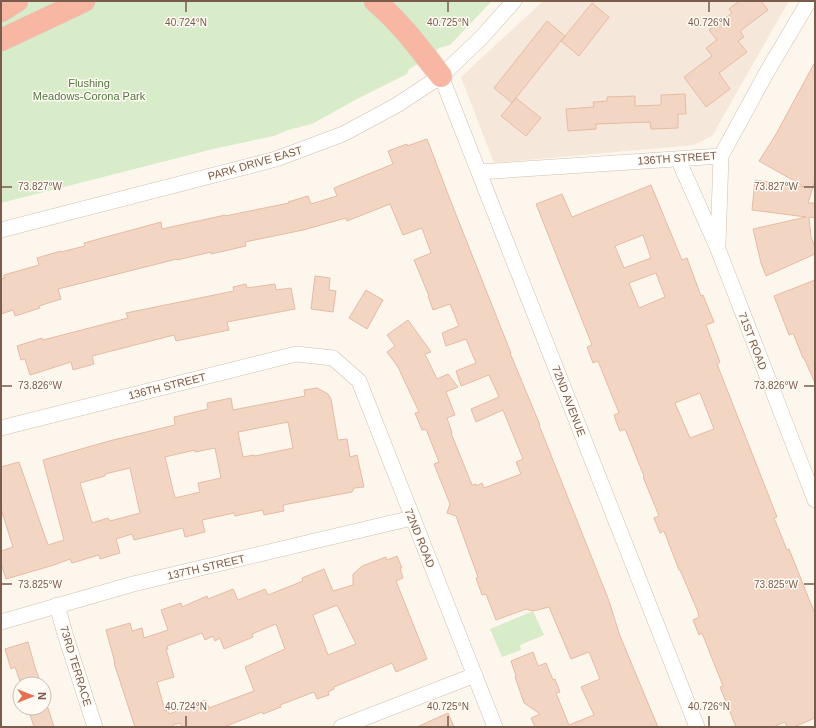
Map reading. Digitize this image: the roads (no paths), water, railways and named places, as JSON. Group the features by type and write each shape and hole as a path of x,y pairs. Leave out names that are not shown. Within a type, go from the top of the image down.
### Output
{"highway":[{"path":"1,11 17,1"},
{"path":"1,40 84,1"},
{"path":"375,1 405,29 441,76"}],"street":[{"name":"PARK DRIVE EAST","path":"1,230 276,159 343,134 397,105 441,76 482,37 514,1"},
{"name":"136TH STREET","path":"479,172 721,156 808,1"},
{"name":"72ND AVENUE","path":"441,76 696,727"},
{"name":"71ST ROAD","path":"718,249 721,156"},
{"name":"71ST ROAD","path":"678,159 718,249 815,500"},
{"name":"136TH STREET","path":"1,427 296,354 333,358"},
{"name":"72ND ROAD","path":"333,358 359,381 496,727"},
{"name":"137TH STREET","path":"1,622 133,584 412,518"},
{"name":"73RD TERRACE","path":"57,606 95,727"},
{"path":"341,727 475,675"}],"park label":[{"name":"Flushing Meadows-Corona Park","path":"89,89"}]}
